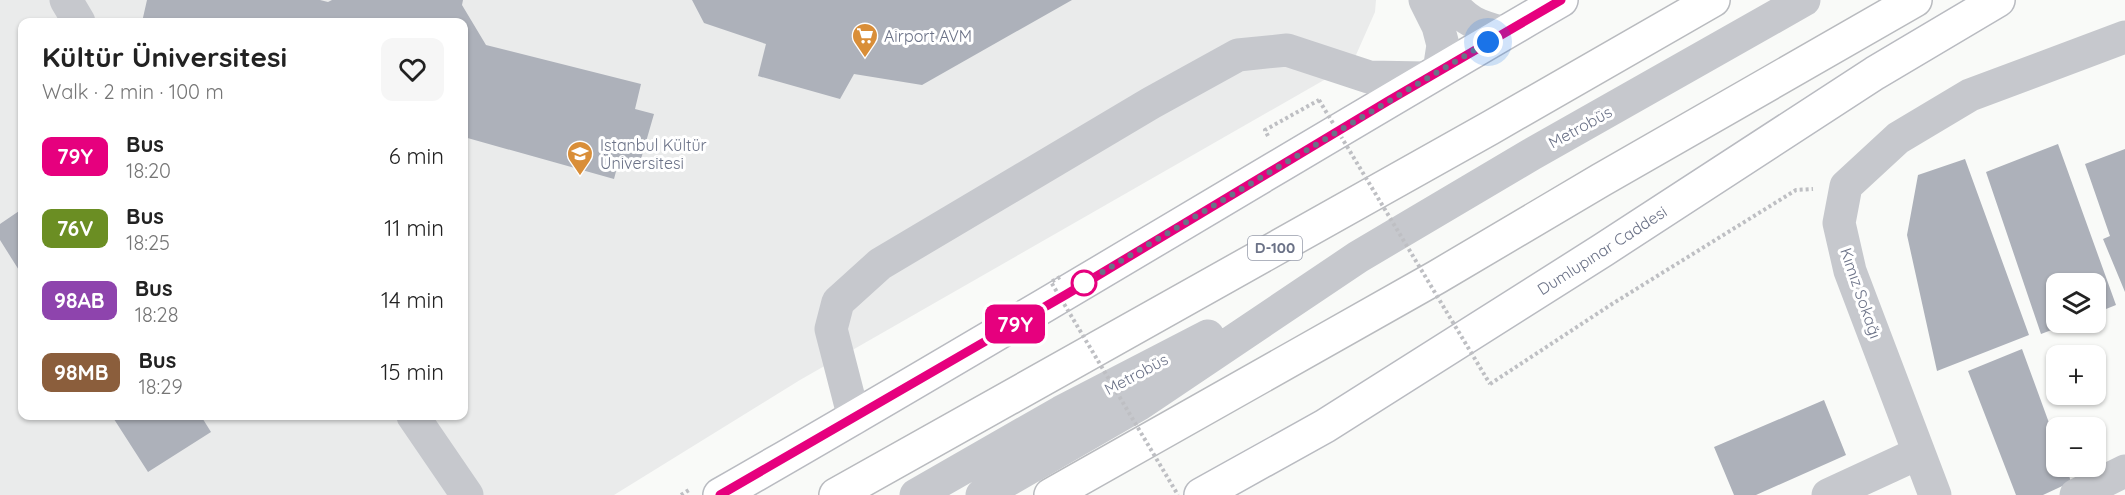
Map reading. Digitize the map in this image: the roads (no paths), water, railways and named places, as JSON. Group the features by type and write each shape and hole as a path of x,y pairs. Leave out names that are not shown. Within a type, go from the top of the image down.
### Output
{"main road":[{"path":"720,495 1067,294 1432,74 1561,0"},
{"name":"D-100","path":"836,495 1469,140 1713,0"},
{"path":"1051,495 1437,277 1915,0"},
{"name":"Dumlupınar Caddesi","path":"1201,495 1325,426 1875,74 1998,0"}],"street":[{"path":"66,0 77,18"},
{"path":"854,418 831,329 838,302 880,264 1151,103 1238,55 1287,50 1370,77 1432,74 1443,45 1438,26 1425,0"},
{"path":"1450,0 1458,12 1476,25 1504,33"},
{"name":"Metrobüs","path":"982,495 1138,405 1358,257 1532,153 1804,0"},
{"name":"Kımız Sokağı","path":"1935,495 1850,271 1839,223 1846,186 1898,138 1970,95 2125,37"},
{"name":"Metrobüs","path":"916,495 1061,412 1358,257"},
{"path":"416,420 467,495"},
{"path":"1828,495 1919,453"},
{"path":"2076,495 2125,471"}],"place":[{"name":"Airport AVM","path":"865,59"},
{"name":"Istanbul Kültür Üniversitesi","path":"580,177"}]}
